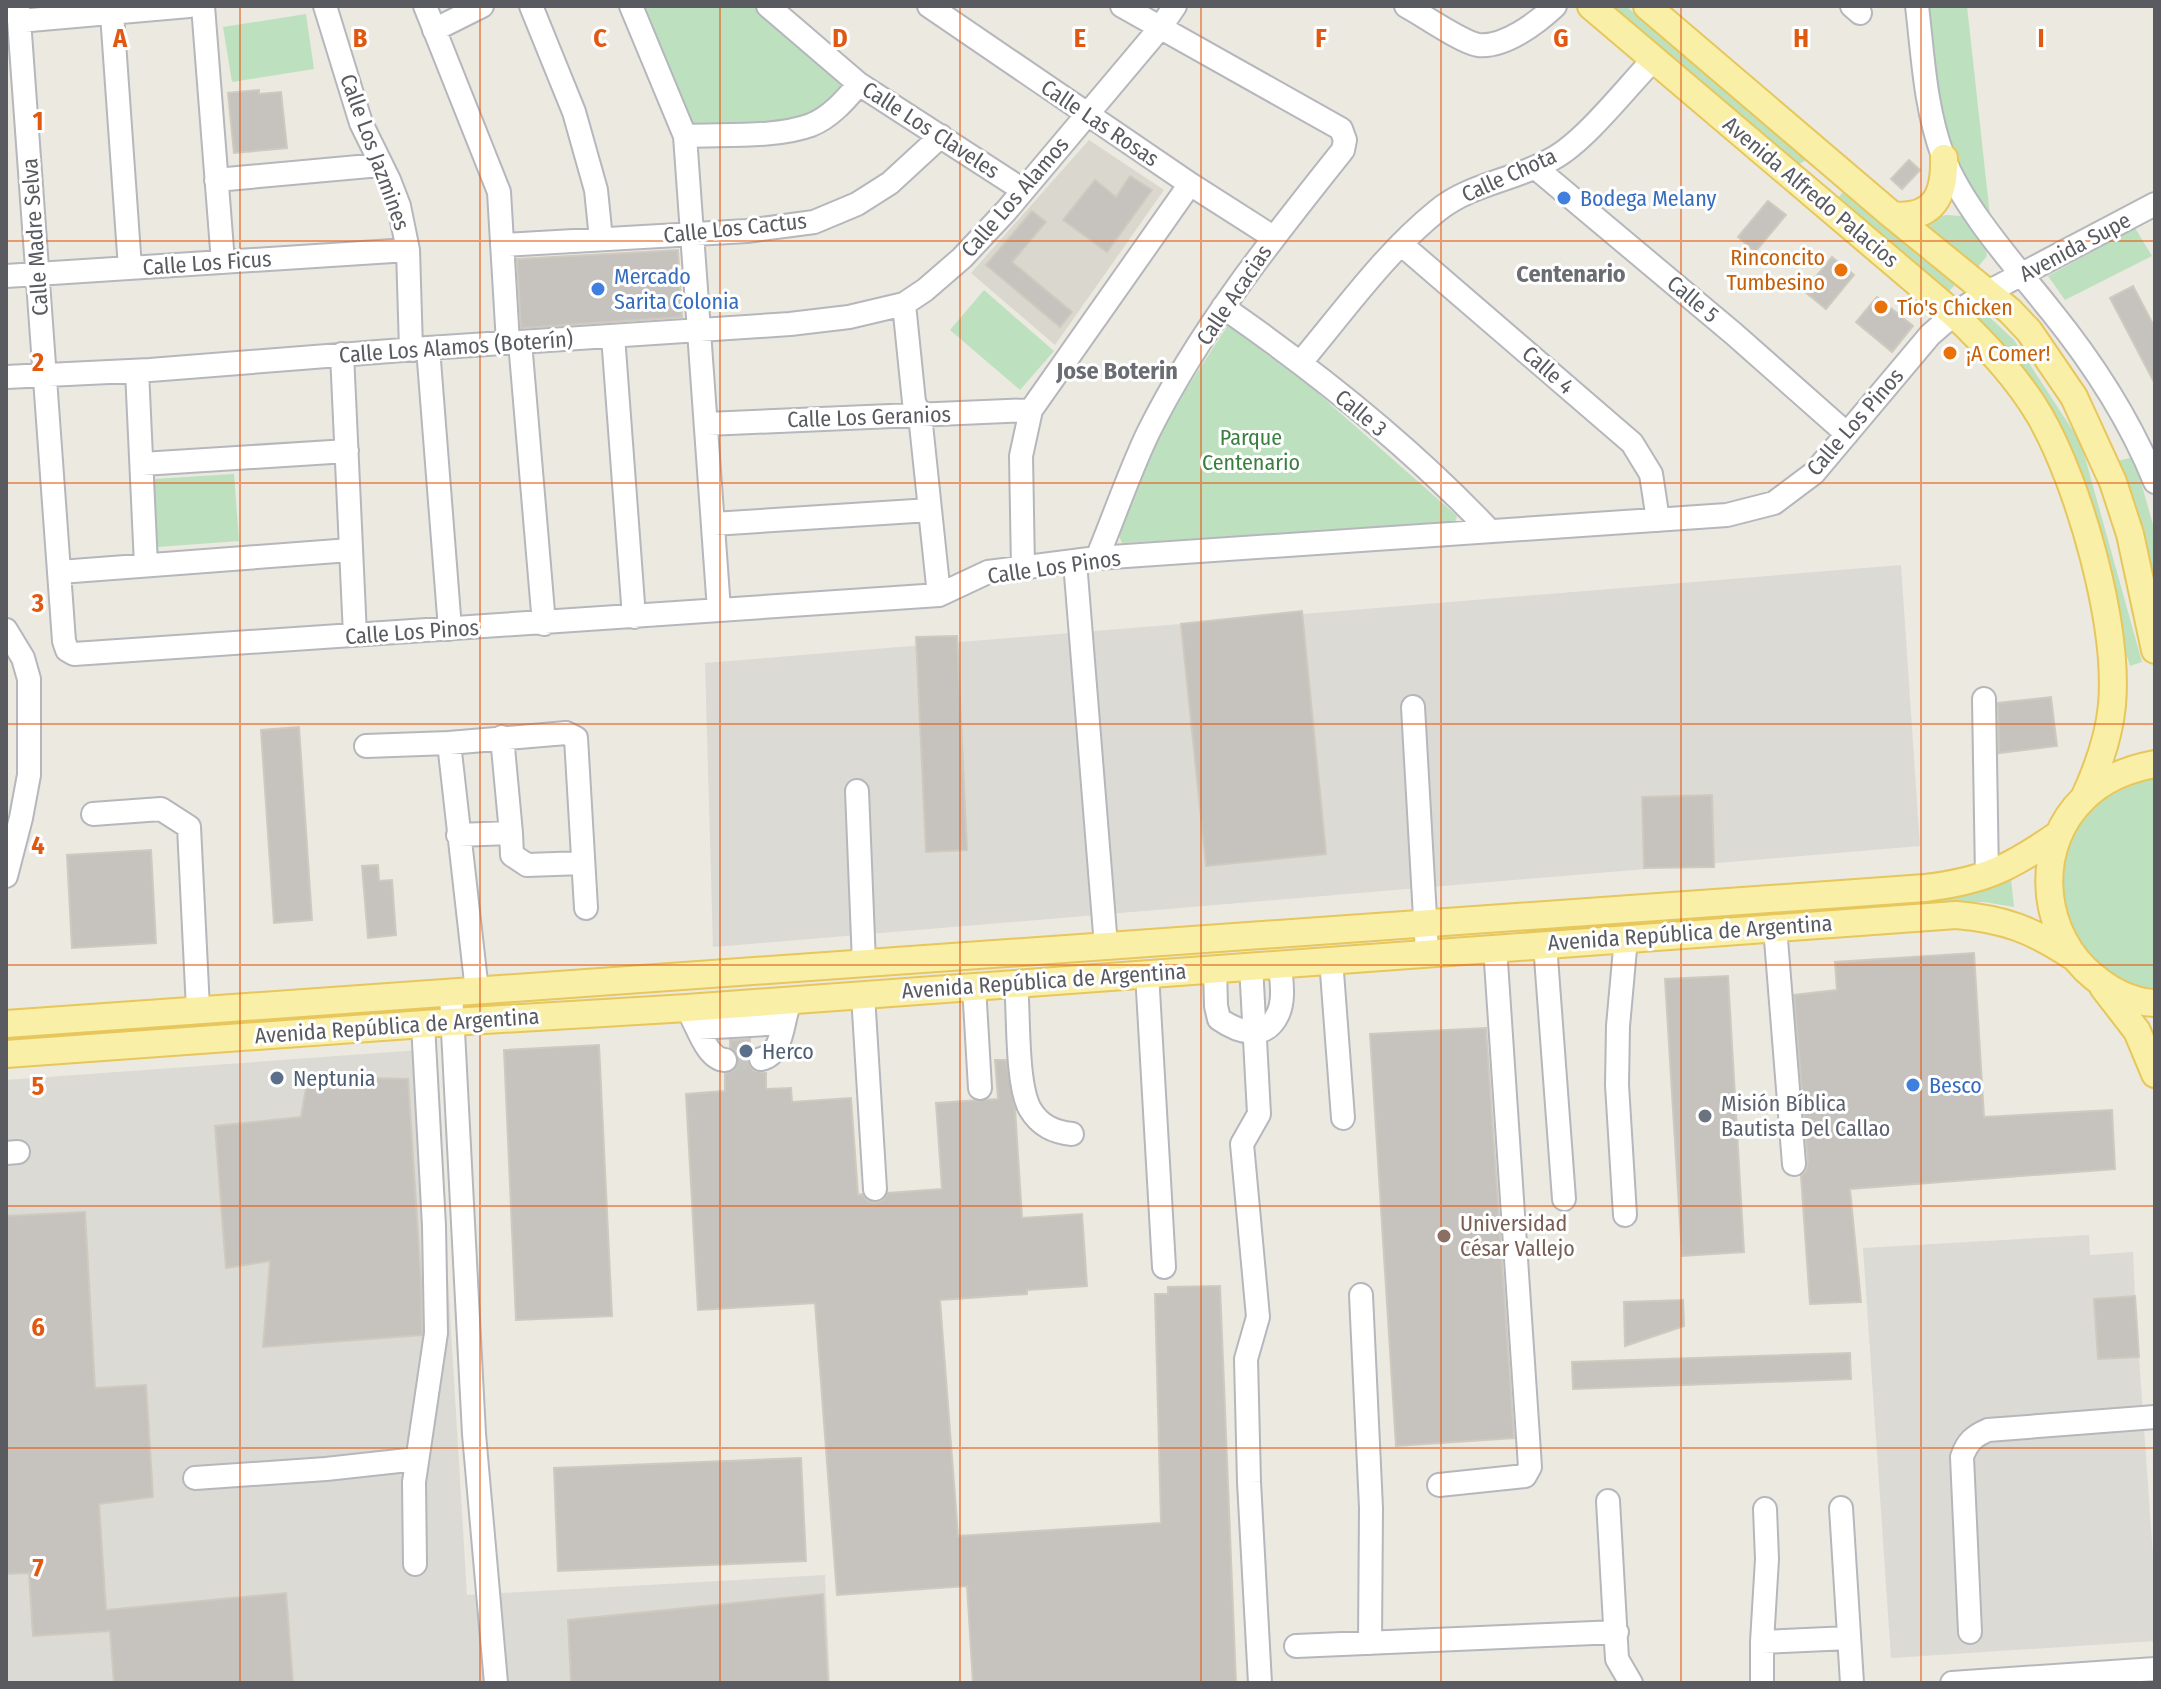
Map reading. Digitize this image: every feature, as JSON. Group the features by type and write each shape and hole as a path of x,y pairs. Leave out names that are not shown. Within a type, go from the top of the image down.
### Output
{"main road":[{"name":"Avenida Alfredo Palacios","path":"1591,6 1954,314 2000,361 2040,416 2073,488 2088,536 2110,646 2112,704 2102,753 2084,798"},
{"name":"Avenida Alfredo Palacios","path":"1647,6 1892,215 1988,292 2029,331 2074,397 2113,482 2130,534 2155,650"},
{"path":"1892,215 1918,214 1930,208 1943,186 1944,158"},
{"path":"1810,192 1834,166"},
{"path":"2155,764 2131,769 2106,781 2084,798 2059,834 2050,861 2048,889 2060,935 2072,956 2121,1008 2137,1031 2155,1074"},
{"name":"Avenida República de Argentina","path":"6,1024 1950,885 2012,866 2059,834"},
{"path":"1875,891 1878,919"},
{"path":"1718,902 1720,931"},
{"name":"Avenida República de Argentina","path":"6,1054 452,1022 692,1018 787,1012 863,995 1956,915 1987,917 2038,934 2072,956"},
{"path":"1520,916 1521,945"},
{"path":"2098,982 2122,995 2155,1003"},
{"path":"178,1041 187,1011"}],"street":[{"path":"19,14 112,14 189,6"},
{"path":"203,6 223,262"},
{"name":"Calle Los Jazmines","path":"325,6 361,123 399,206 408,250 450,629"},
{"path":"425,6 499,192 502,245 544,624"},
{"path":"434,30 482,6"},
{"path":"531,6 574,112 596,190 601,239"},
{"path":"631,6 685,136 719,610"},
{"name":"Calle Los Claveles","path":"768,6 859,84 1023,190"},
{"name":"Calle Las Rosas","path":"929,6 1273,237"},
{"path":"1122,6 1160,28"},
{"name":"Calle Los Alamos","path":"904,304 962,258 1160,28 1175,6"},
{"path":"1406,6 1474,44 1488,45 1515,35 1555,6"},
{"path":"1917,6 1926,87 1944,158 1970,205 2112,397 2141,447 2155,482"},
{"name":"Calle Madre Selva","path":"19,14 64,641 67,650 74,654"},
{"path":"112,14 130,268"},
{"name":"Calle Acacias","path":"1097,558 1148,433 1223,307 1273,237 1343,150 1345,140 1341,129 1160,28"},
{"name":"Calle Chota","path":"1301,362 1401,244 1438,210 1460,195 1536,168 1557,157 1654,59"},
{"path":"685,136 762,133 812,125 830,114 859,84"},
{"name":"Calle Los Cactus","path":"502,245 747,231 814,222 857,204 890,183 941,136"},
{"path":"216,180 380,165"},
{"name":"Calle 5","path":"1536,168 1734,334 1847,434"},
{"path":"1023,568 1021,456 1031,410 1190,184"},
{"name":"Avenida Supe","path":"1954,314 1988,292 2155,204"},
{"name":"Calle 4","path":"1401,244 1632,443 1651,474 1658,520"},
{"name":"Calle Los Ficus","path":"6,276 408,250"},
{"path":"904,304 914,402 920,415 939,595"},
{"name":"Calle Los Alamos (Boterín)","path":"6,377 137,371 700,330 849,317 904,304"},
{"name":"Calle 3","path":"1223,307 1301,362 1445,484 1489,530"},
{"name":"Calle Los Pinos","path":"74,654 939,595 988,572 1097,558 1727,515 1774,503 1814,473 1930,335 1954,314"},
{"path":"613,336 634,617"},
{"path":"342,354 355,635"},
{"path":"137,371 146,565"},
{"name":"Calle Los Geranios","path":"707,424 1031,410"},
{"path":"142,464 347,451"},
{"path":"713,524 930,510"},
{"path":"60,572 350,550"},
{"path":"1075,562 1106,946"},
{"path":"6,630 23,658 29,679 29,775 6,876"},
{"path":"1984,699 1987,876"},
{"path":"1413,707 1427,952"},
{"path":"366,746 566,733 576,738 586,908"},
{"path":"502,737 512,855 527,865 583,863"},
{"path":"449,743 458,835 464,992 452,1022 474,1434 496,1683"},
{"path":"857,791 864,963"},
{"path":"93,814 161,809 189,827 187,1011"},
{"path":"458,835 511,833"},
{"path":"1775,927 1794,1164"},
{"path":"1625,1215 1617,1085 1618,1026 1626,938"},
{"path":"1521,945 1564,1199"},
{"path":"1439,1485 1525,1476 1530,1467 1521,945"},
{"path":"1331,959 1343,1118"},
{"path":"1215,968 1219,1019 1236,1030 1256,1032 1267,1027 1278,1015 1282,994 1280,964"},
{"path":"1251,965 1259,1114 1242,1144 1258,1317 1246,1359 1260,1683"},
{"path":"1147,973 1164,1267"},
{"path":"1016,983 1022,1070 1030,1109 1054,1132 1072,1134"},
{"path":"974,986 980,1088"},
{"path":"863,995 875,1189"},
{"path":"761,1059 769,1058 775,1051 787,1012"},
{"path":"692,1018 712,1054 718,1060 725,1060"},
{"path":"415,1564 412,1514 417,1459 436,1333 434,1226 423,1024"},
{"path":"1361,1295 1371,1508 1370,1643"},
{"path":"1970,1632 1962,1457 1967,1445 1976,1435 1988,1430 2155,1417"},
{"path":"195,1478 417,1459"},
{"path":"1608,1501 1617,1659 1631,1683"},
{"path":"1841,1508 1852,1683"},
{"path":"1762,1683 1767,1559 1765,1509"},
{"path":"1296,1646 1617,1632"},
{"path":"1762,1642 1849,1638"},
{"path":"1952,1683 2155,1669"}],"shaded area":[{"path":"1089,140 1164,190 1055,345 971,273"},
{"path":"1901,565 1920,846 713,947 705,663"},
{"path":"434,1049 467,1595 825,1575 830,1683 6,1683 6,1080"},
{"path":"2089,1235 2090,1255 2133,1252 2135,1296 2094,1300 2098,1359 2139,1357 2155,1585 2155,1641 1891,1658 1863,1248"}],"green space":[{"path":"641,6 757,6 847,84 829,104 792,122 692,128"},
{"path":"1601,6 1626,6 1806,160 1791,169"},
{"path":"1929,6 1967,6 1990,216 1962,168 1944,116 1934,62"},
{"path":"306,14 314,69 232,82 223,27"},
{"path":"1843,192 1957,283 1943,297 1832,206"},
{"path":"1961,216 1985,245 1987,256 1978,267 1967,265 1927,236 1926,225 1934,217"},
{"path":"2135,228 2152,256 2065,300 2048,276"},
{"path":"984,290 1054,351 1020,390 950,330"},
{"path":"1981,309 2014,340 2081,443 2142,662 2130,666 2066,455 1969,324"},
{"name":"Parque Centenario","path":"1228,325 1312,388 1457,516 1455,524 1122,543 1119,536 1155,437"},
{"path":"2134,457 2155,532 2155,613 2113,462"},
{"path":"234,474 239,541 158,547 153,479"},
{"path":"2146,780 2155,780 2155,988 2118,978 2088,953 2068,920 2062,901 2061,882 2068,849 2090,812 2112,795"},
{"path":"2011,878 2014,907 1984,902 1896,903 1992,886"}],"building":[{"path":"259,90 259,94 281,92 287,148 234,153 228,93"},
{"path":"1909,160 1920,170 1902,189 1891,179"},
{"path":"1130,176 1152,190 1107,252 1063,220 1095,180 1116,197"},
{"path":"1768,201 1786,215 1755,252 1738,237"},
{"path":"1032,211 1046,222 1012,262 1072,312 1060,327 986,265"},
{"name":"Mercado Sarita Colonia","path":"678,250 682,317 521,328 517,259"},
{"path":"1832,257 1854,275 1826,309 1804,291"},
{"path":"2133,286 2155,328 2155,384 2110,298"},
{"path":"1877,297 1913,326 1892,352 1856,322"},
{"path":"1302,611 1326,854 1206,866 1181,624"},
{"path":"957,636 967,850 926,852 916,637"},
{"path":"2051,697 2057,746 1999,753 1998,703"},
{"path":"299,727 312,920 274,923 261,730"},
{"path":"1712,795 1714,867 1644,868 1642,797"},
{"path":"151,850 156,943 72,948 67,855"},
{"path":"378,865 379,881 392,880 396,935 368,938 362,866"},
{"path":"1974,953 1984,1117 2112,1110 2115,1169 1850,1189 1861,1302 1810,1304 1801,1176 1808,1163 1794,995 1837,990 1835,962"},
{"name":"Misión Bíblica Bautista Del Callao","path":"1728,976 1744,1252 1682,1256 1665,979"},
{"name":"Universidad César Vallejo","path":"1486,1028 1514,1438 1396,1446 1370,1034"},
{"path":"750,1039 748,1063 753,1070 766,1073 766,1089 791,1088 792,1102 851,1098 858,1195 862,1194 875,1203 883,1200 888,1193 942,1189 936,1103 998,1099 995,1060 1006,1060 1015,1108 1022,1218 1082,1214 1087,1286 940,1300 958,1536 1161,1523 1155,1294 1168,1294 1168,1287 1220,1286 1236,1683 973,1683 967,1586 837,1595 815,1303 698,1310 686,1094 725,1091 725,1074 734,1070 739,1063 738,1056 730,1047 730,1040"},
{"path":"599,1045 612,1316 516,1320 504,1050"},
{"path":"369,1078 408,1079 422,1335 263,1347 270,1261 226,1268 215,1126 301,1117 306,1088 352,1089"},
{"path":"85,1212 95,1388 146,1385 153,1497 99,1504 106,1610 286,1593 293,1683 114,1683 110,1631 33,1636 29,1573 6,1574 6,1216"},
{"path":"2135,1296 2139,1357 2098,1359 2094,1299"},
{"path":"1683,1300 1684,1326 1625,1346 1624,1302"},
{"path":"1850,1353 1851,1379 1573,1389 1572,1362"},
{"path":"801,1458 806,1561 558,1571 554,1468"},
{"path":"823,1594 828,1683 571,1683 568,1620"}],"tunnel":[{"path":"725,1060 761,1059"}],"place":[{"name":"Bodega Melany","path":"1564,198"},
{"name":"Rinconcito Tumbesino","path":"1841,270"},
{"name":"Mercado Sarita Colonia","path":"598,289"},
{"name":"Tío's Chicken","path":"1881,307"},
{"name":"¡A Comer!","path":"1950,353"},
{"name":"Herco","path":"746,1051"},
{"name":"Neptunia","path":"277,1078"},
{"name":"Besco","path":"1913,1085"},
{"name":"Misión Bíblica Bautista Del Callao","path":"1705,1116"},
{"name":"Universidad César Vallejo","path":"1444,1236"}],"district":[{"name":"Centenario","path":"1571,274"},
{"name":"Jose Boterin","path":"1117,371"}]}
